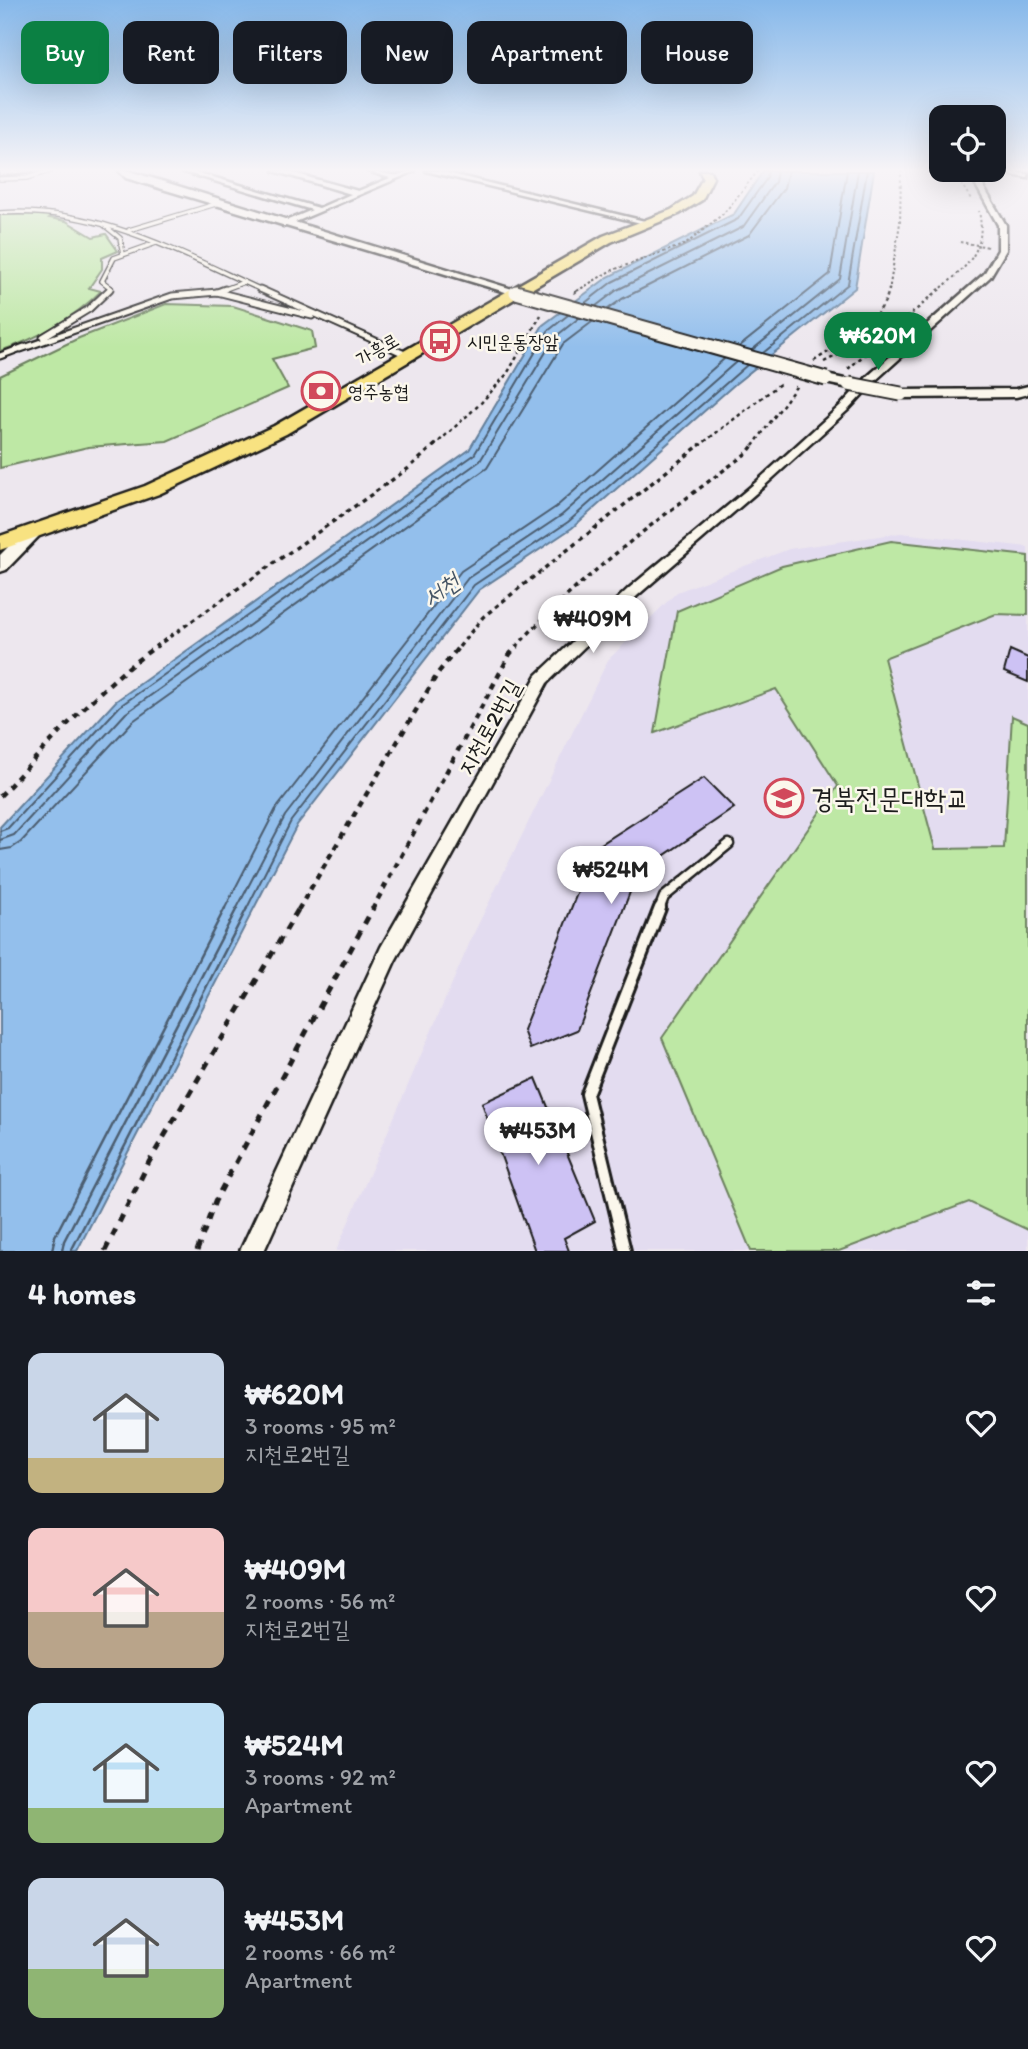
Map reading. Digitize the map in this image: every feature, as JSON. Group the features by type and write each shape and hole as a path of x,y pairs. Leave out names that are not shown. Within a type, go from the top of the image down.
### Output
{"main road":[{"path":"304,229 516,292 836,381 901,394 1016,393 1028,390"},
{"name":"가흥로","path":"0,543 152,490 280,430 607,239 629,229"},
{"path":"0,566 32,533"}],"street":[{"name":"지천로2번길","path":"252,1251 388,954 542,680 633,593 759,485 845,407 872,378 987,275 1002,250 1002,229"}],"lane":[{"path":"110,229 120,238 124,254"},
{"path":"128,230 408,356"},
{"path":"21,349 89,309 111,288 102,281 114,258 157,243"},
{"path":"0,356 172,296 217,292 244,282"},
{"path":"217,292 327,319"},
{"path":"625,1251 587,1094 664,897 729,844"}],"path":[{"path":"574,293 610,271 685,244 703,229"},
{"path":"836,381 969,264 980,246 982,229"},
{"path":"960,242 980,246"},
{"path":"0,796 66,726 134,662 409,468 480,404 507,374 539,316 551,309"},
{"path":"817,366 906,320"},
{"path":"805,367 815,359"},
{"path":"105,1251 149,1162 438,673 482,617 616,509 784,381"}],"shaded area":[{"name":"경북전문대학교","path":"901,533 1028,547 1028,1251 336,1251 473,935 608,660 677,592 789,549"}],"green space":[{"path":"0,229 80,229 93,237 106,234 118,251 102,258 102,269 89,288 101,291 54,327 0,351"},
{"path":"166,304 233,306 312,331 315,348 272,359 288,388 167,441 88,447 0,468 0,376 79,338"},
{"path":"891,541 1028,556 1028,615 996,614 884,658 935,849 1004,848 1012,716 1028,723 1028,1230 969,1202 839,1251 751,1251 662,1038 838,786 776,689 655,733 677,611 782,566"}],"water":[{"name":"서천","path":"703,229 865,229 855,288 735,384 572,528 479,590 297,825 77,1251 0,1251 0,827 116,701 469,450 543,325 608,277"}],"building":[{"path":"1010,650 1028,658 1028,682 1004,672"},
{"path":"704,778 734,808 637,874 577,1030 530,1049 523,1030 595,848"},
{"path":"536,1078 595,1221 564,1238 569,1251 535,1251 482,1103"}],"place":[{"name":"시민운동장앞","path":"440,341"},
{"name":"영주농협","path":"321,391"},
{"name":"경북전문대학교","path":"784,798"}]}
